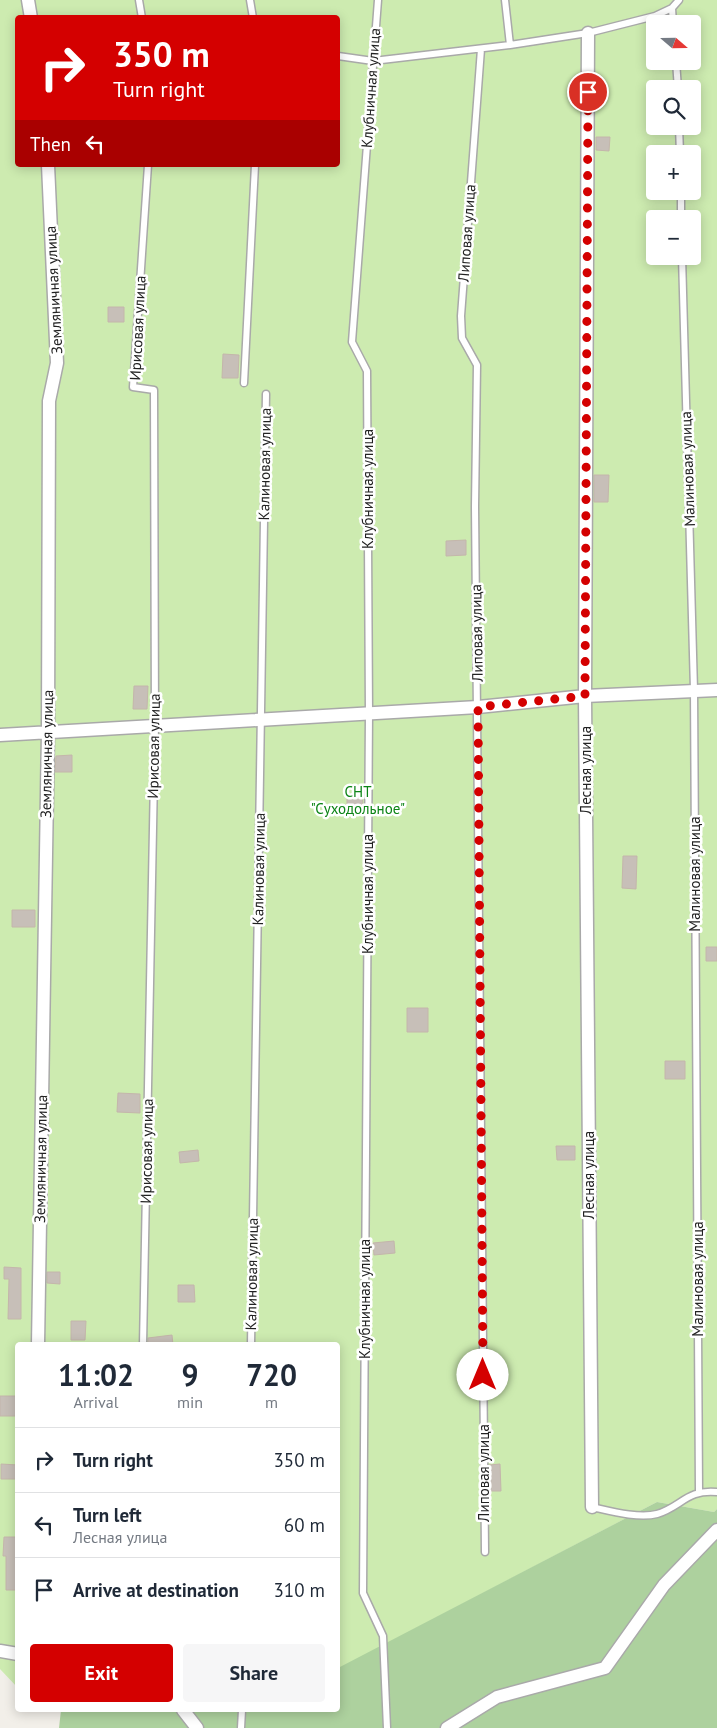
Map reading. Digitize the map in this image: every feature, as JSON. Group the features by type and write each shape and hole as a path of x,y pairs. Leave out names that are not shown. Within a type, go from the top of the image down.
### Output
{"street":[{"path":"28,0 30,15"},
{"name":"Лесная улица","path":"588,33 585,696 592,1507"},
{"name":"Земляничная улица","path":"38,1342 48,732 49,401 57,363 48,167"},
{"path":"0,735 262,718 478,707 585,696 717,690"},
{"path":"447,1728 497,1697 605,1668 664,1585 717,1530"},
{"path":"0,1651 15,1654"},
{"path":"185,1712 197,1728"}],"lane":[{"path":"139,0 142,15"},
{"path":"250,0 252,15"},
{"name":"Клубничная улица","path":"378,0 352,342 367,371 369,713 364,1593 383,1636 387,1728"},
{"path":"505,0 510,46"},
{"path":"340,56 373,61 510,46 588,33 655,16 672,8 679,0"},
{"path":"672,8 672,15"},
{"name":"Липовая улица","path":"480,49 461,316 462,338 477,365 475,506 485,1552"},
{"name":"Ирисовая улица","path":"143,1342 155,725 154,390 133,387 148,167"},
{"path":"244,384 255,167"},
{"name":"Малиновая улица","path":"682,265 694,690 699,1491"},
{"name":"Калиновая улица","path":"251,1342 266,394"},
{"path":"592,1507 619,1514 656,1514 699,1491 717,1492"},
{"path":"240,1728 242,1712"}],"green space":[{"name":"СНТ \"Суходольное\"","path":"0,0 717,0 717,1509 714,1512 657,1502 340,1668 340,1342 15,1342 15,1685 0,1669"},
{"path":"657,1502 714,1512 717,1509 717,1728 59,1728 61,1712 340,1712 340,1667"}],"building":[{"path":"596,137 610,137 609,151 596,150"},
{"path":"108,307 124,307 124,322 108,322"},
{"path":"223,354 239,355 238,378 222,378"},
{"path":"594,475 609,475 608,502 594,502"},
{"path":"466,540 466,555 446,556 446,541"},
{"path":"134,686 148,686 147,709 133,709"},
{"path":"72,755 72,772 55,772 56,756"},
{"path":"362,793 363,807 347,808 347,794"},
{"path":"623,856 637,856 636,889 622,888"},
{"path":"12,910 35,910 35,927 12,927"},
{"path":"706,947 717,947 717,961 706,961"},
{"path":"407,1008 428,1008 428,1032 407,1032"},
{"path":"665,1061 685,1061 685,1079 665,1079"},
{"path":"118,1093 140,1094 140,1113 117,1112"},
{"path":"556,1146 575,1146 575,1160 557,1160"},
{"path":"198,1150 199,1161 180,1163 179,1152"},
{"path":"394,1241 395,1253 374,1255 373,1243"},
{"path":"4,1267 21,1268 21,1319 8,1319 9,1279 4,1279"},
{"path":"47,1272 60,1272 60,1284 47,1283"},
{"path":"178,1285 194,1285 195,1302 178,1302"},
{"path":"71,1321 86,1321 85,1340 71,1340"},
{"path":"172,1335 173,1342 148,1342 148,1338"},
{"path":"0,1396 15,1396 15,1416 0,1416"},
{"path":"1,1464 15,1465 15,1479 1,1479"},
{"path":"500,1464 501,1491 489,1491 489,1465"},
{"path":"4,1537 15,1537 15,1590 6,1590 6,1556 3,1556"}],"route":[{"path":"483,1375 478,707 585,696 588,92"}]}
